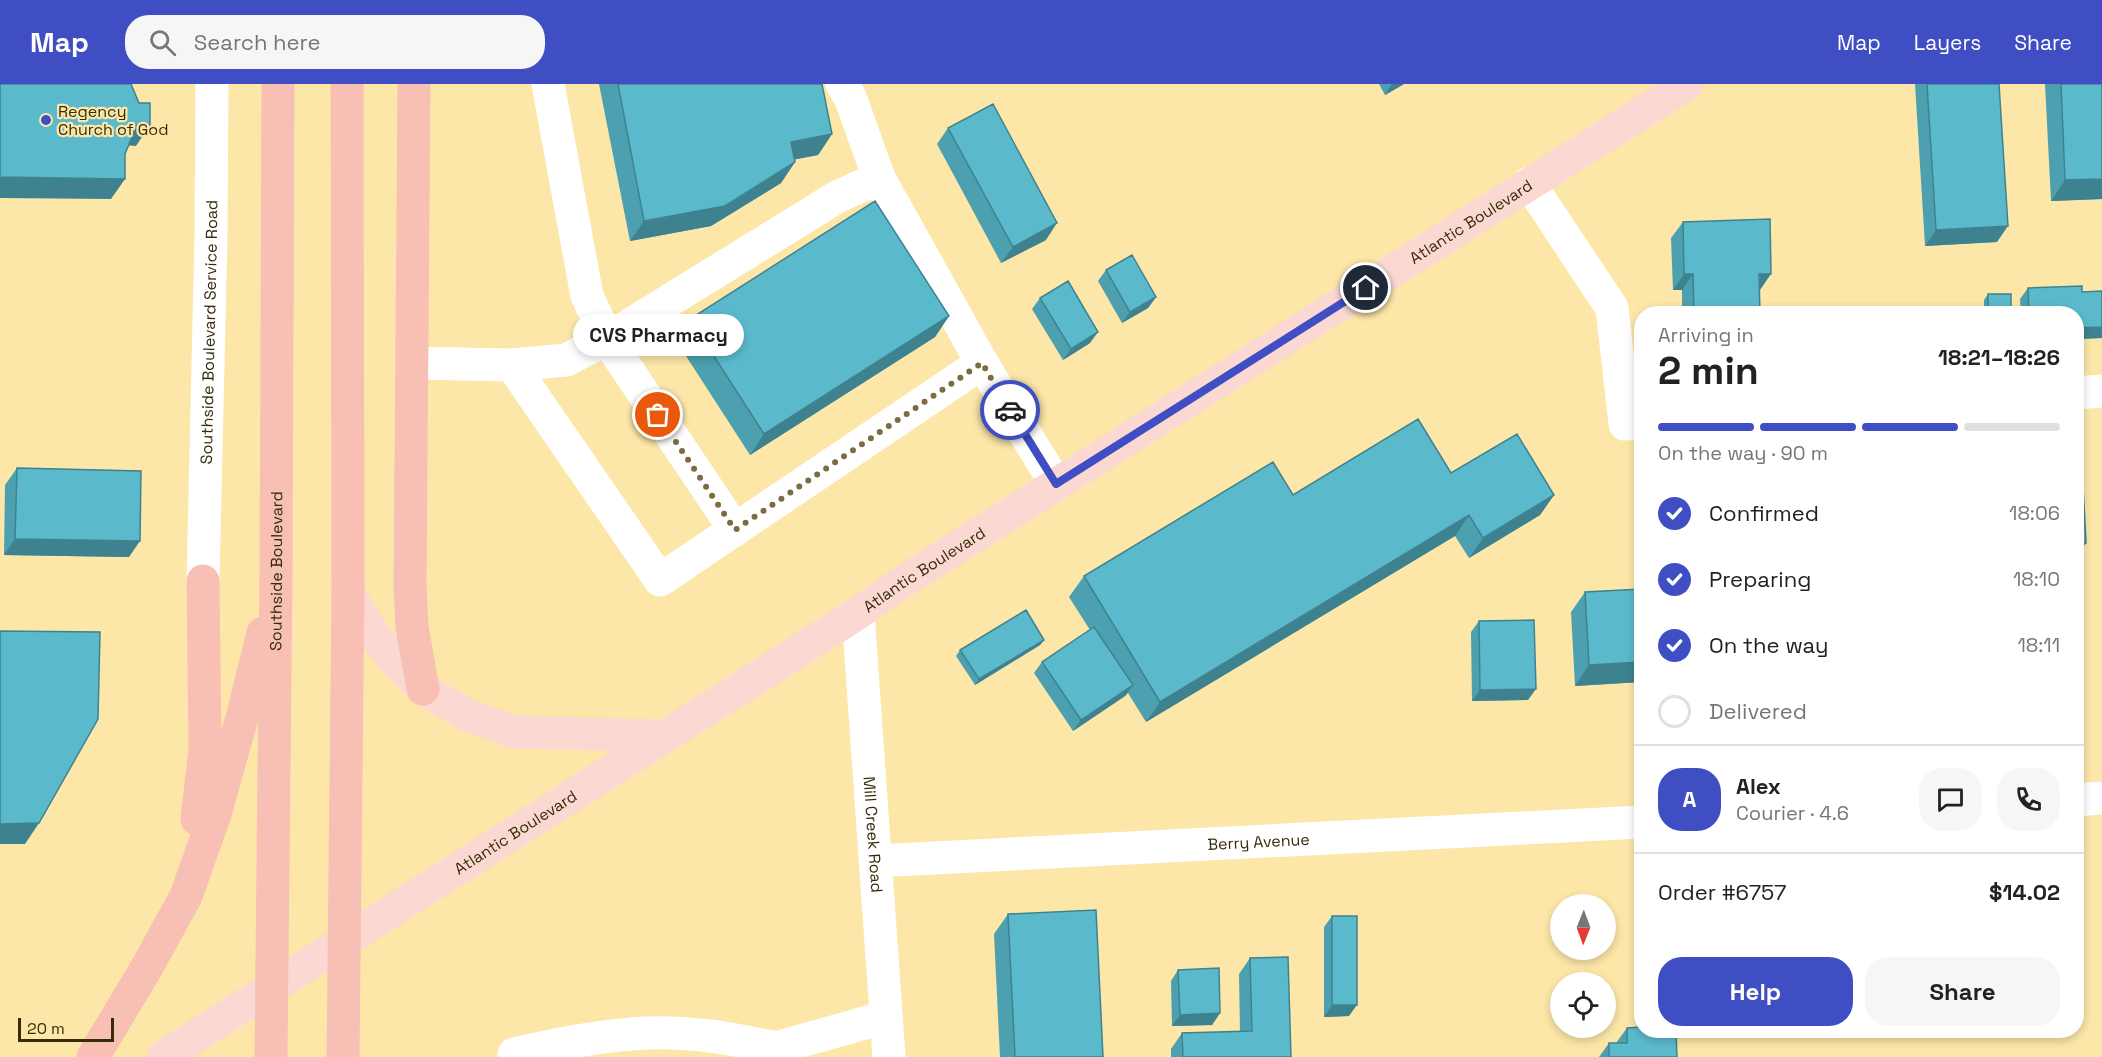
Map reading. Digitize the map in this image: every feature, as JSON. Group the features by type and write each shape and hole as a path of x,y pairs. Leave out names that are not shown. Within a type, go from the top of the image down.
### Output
{"highway":[{"name":"Southside Boulevard","path":"271,1057 278,84"},
{"path":"343,1057 348,592 347,84"},
{"path":"414,84 410,585 412,627 423,689"},
{"path":"93,1057 186,896 215,814 237,736 276,576"},
{"path":"186,896 205,749 203,581"}],"main road":[{"name":"Atlantic Boulevard","path":"163,1057 1056,484 1687,84"},
{"path":"348,592 373,633 393,658 423,689 465,714 514,732 666,736"}],"street":[{"name":"Southside Boulevard Service Road","path":"203,581 212,84"},
{"path":"548,84 587,296 607,339 735,530"},
{"path":"842,84 850,97 879,178 982,363 1056,484"},
{"path":"412,363 512,364 566,360 607,339 837,197 879,178"},
{"path":"1529,183 1612,308 1625,424 1634,423"},
{"path":"512,364 660,580 982,363"},
{"path":"2084,392 2102,391"},
{"name":"Mill Creek Road","path":"858,613 889,1057"},
{"path":"2084,799 2102,798"},
{"name":"Berry Avenue","path":"875,861 1634,822"},
{"path":"514,1057 514,1054 569,1042 601,1048 649,1033 712,1036 777,1052 886,1017"}],"building":[{"path":"0,84 131,84 139,103 150,103 150,125 137,125 125,154 125,179 0,177"},
{"path":"618,84 822,84 832,134 791,142 795,162 725,206 644,221"},
{"path":"1927,84 1999,84 2008,226 1936,230"},
{"path":"2061,84 2102,84 2102,179 2065,180"},
{"path":"993,104 1057,223 1013,247 948,128"},
{"path":"875,201 949,316 764,434 690,319"},
{"path":"1770,219 1771,274 1759,274 1760,306 1694,306 1693,274 1684,274 1683,222"},
{"path":"1132,255 1156,297 1130,312 1106,270"},
{"path":"1068,281 1098,332 1071,349 1040,298"},
{"path":"2082,286 2082,292 2102,291 2102,327 2084,328 2084,306 2029,306 2028,288"},
{"path":"1988,294 2011,294 2011,306 1988,306"},
{"path":"1418,419 1451,473 1517,434 1554,495 1483,538 1469,515 1160,702 1084,576 1273,462 1293,495"},
{"path":"17,468 141,471 140,541 15,539"},
{"path":"2084,506 2086,543 2084,543"},
{"path":"1634,589 1634,662 1589,665 1585,592"},
{"path":"1026,610 1044,640 979,679 960,650"},
{"path":"1534,620 1536,689 1480,690 1479,621"},
{"path":"1094,627 1133,685 1081,720 1042,662"},
{"path":"0,631 100,632 98,719 39,823 0,824"},
{"path":"1096,910 1103,1057 1015,1057 1008,914"},
{"path":"1332,916 1357,916 1357,1005 1332,1005"},
{"path":"1288,957 1291,1057 1183,1057 1182,1033 1252,1031 1250,958"},
{"path":"1219,968 1220,1013 1180,1015 1178,970"},
{"path":"1627,1028 1634,1028 1634,1038 1676,1038 1677,1057 1609,1057 1609,1043 1627,1043"}],"way so far":[{"path":"658,415 735,530 982,363 1010,410"}],"place":[{"name":"Regency Church of God","path":"46,120"},
{"name":"CVS Pharmacy","path":"658,415"}],"route":[{"path":"1010,410 1056,484 1366,288"}]}
